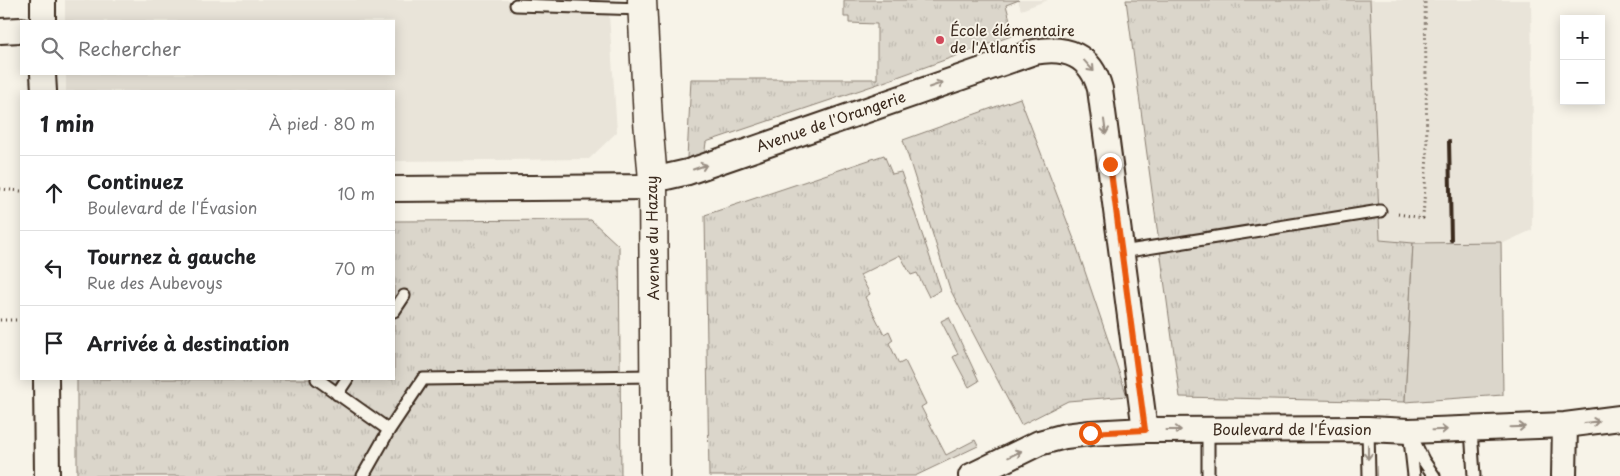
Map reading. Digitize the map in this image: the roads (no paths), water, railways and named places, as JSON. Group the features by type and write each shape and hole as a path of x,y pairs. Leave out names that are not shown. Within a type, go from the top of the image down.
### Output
{"street":[{"path":"43,0 43,20"},
{"name":"Avenue du Hazay","path":"642,5 653,183 655,476"},
{"path":"0,31 20,30"},
{"name":"Avenue de l'Orangerie","path":"395,189 653,183 1034,52 1065,51 1085,62 1094,72 1100,89 1145,430"},
{"path":"44,75 44,90"},
{"path":"46,380 47,476"},
{"name":"Boulevard de l'Évasion","path":"971,476 1049,440 1090,433 1145,430 1368,429 1408,431 1564,425 1620,418"},
{"path":"1564,425 1564,476"}],"lane":[{"path":"516,5 642,5"},
{"path":"1122,252 1380,212"},
{"path":"395,310 404,296"},
{"path":"363,476 389,430 423,380 654,376"},
{"path":"318,380 389,430"},
{"path":"337,394 346,380"},
{"path":"1368,429 1369,476"},
{"path":"1471,429 1474,476"},
{"path":"1208,430 1208,476"},
{"path":"1408,431 1414,476"},
{"path":"1408,431 1423,460 1434,476"}],"railway":[{"path":"1449,141 1451,240"}],"place":[{"name":"École élémentaire de l'Atlantis","path":"940,40"}]}
